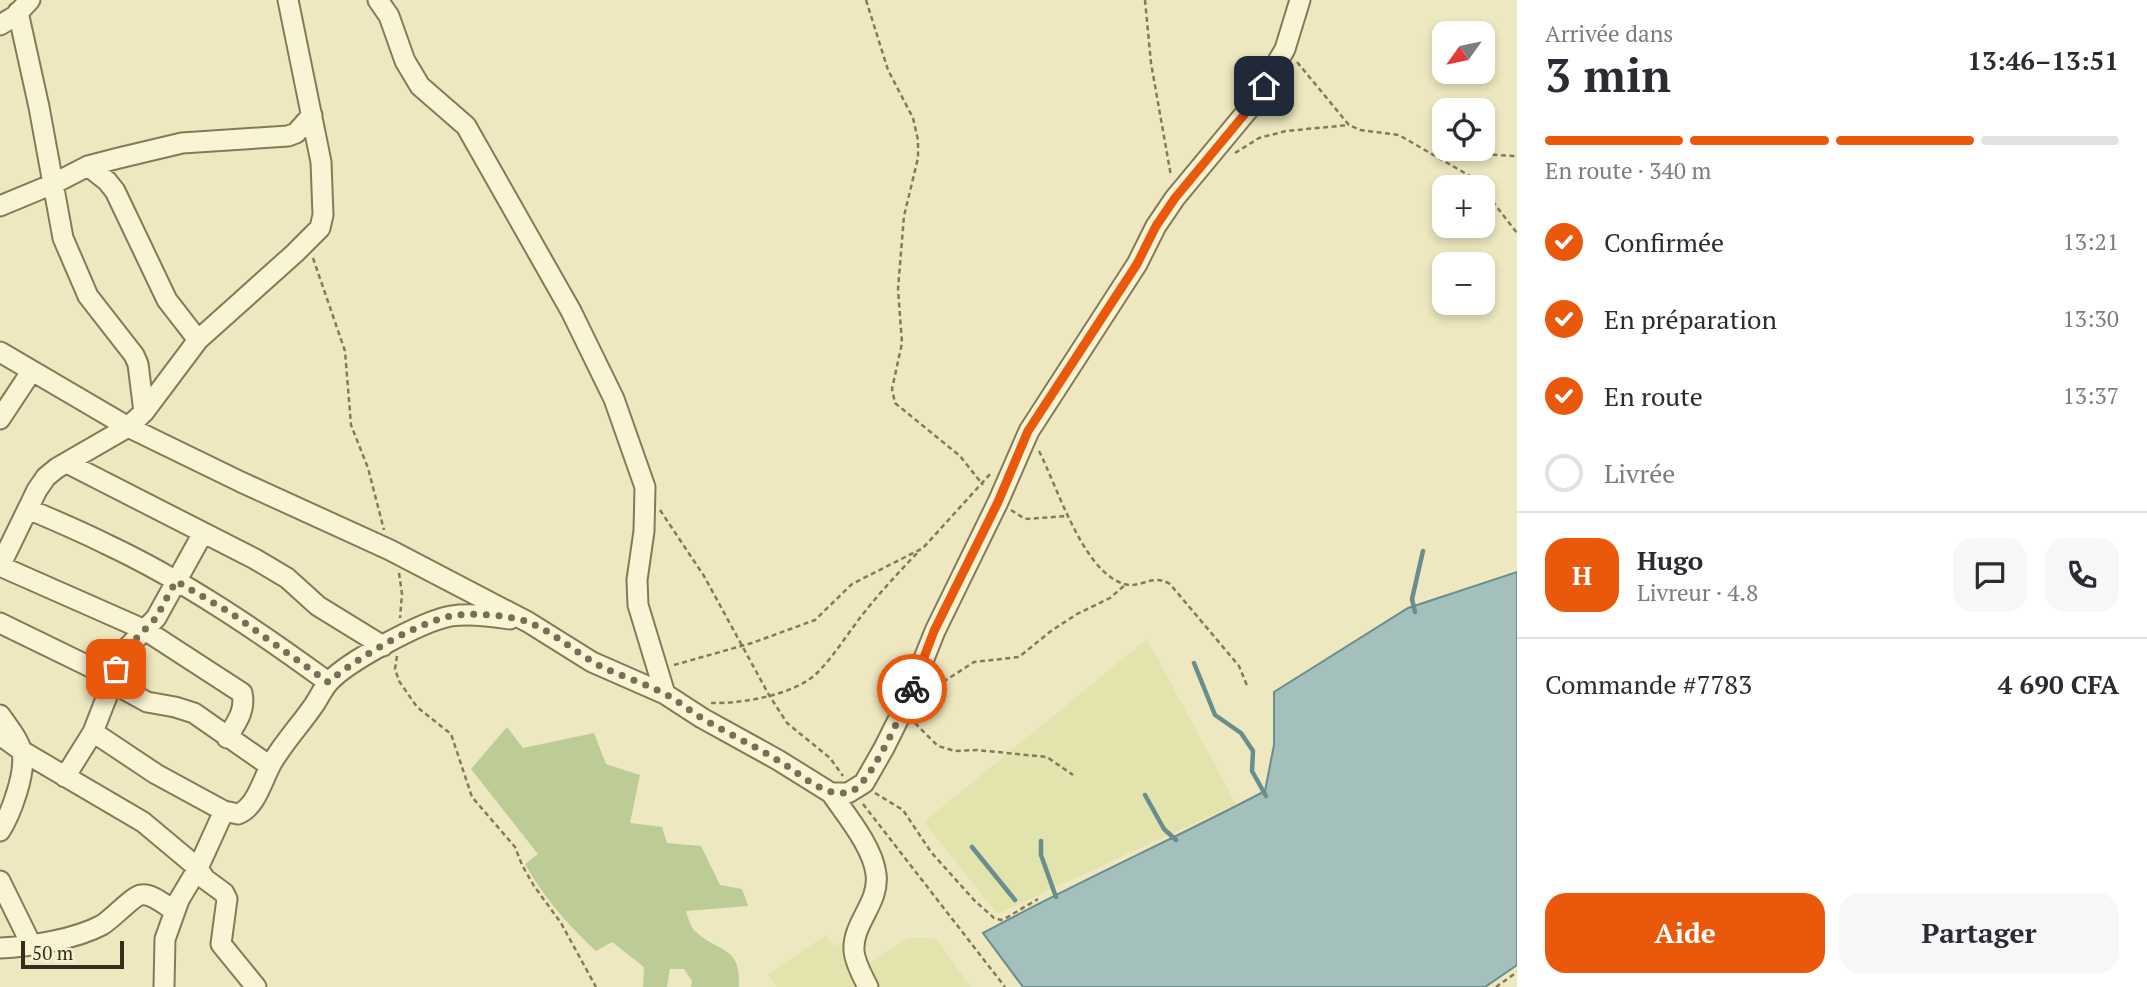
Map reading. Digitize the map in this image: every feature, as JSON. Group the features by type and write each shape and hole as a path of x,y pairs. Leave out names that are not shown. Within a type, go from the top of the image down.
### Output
{"street":[{"path":"227,738 244,704 242,693 145,630 0,566 46,477 128,427 144,412 198,340 320,228 323,215 321,162 288,0"},
{"path":"378,0 388,16 405,61 420,86 466,126 571,311 614,399 645,487 644,531 637,580 638,605 665,694"},
{"path":"831,793 856,794 864,783 905,706 934,631 998,502 1028,431 1137,264 1156,226 1175,198 1253,104 1285,50 1300,0"},
{"path":"0,25 24,6 63,238 84,290 134,355 138,364 144,412"},
{"path":"0,206 88,166 181,144 288,136 296,133 312,114"},
{"path":"88,166 115,191 167,300 198,340"},
{"path":"0,352 128,427 229,477 390,550 528,622 593,662 665,694 831,793 866,848 876,872 877,882 871,906 861,922 854,944 854,955 868,987"},
{"path":"0,419 31,372"},
{"path":"67,463 287,578 318,606 391,642"},
{"path":"28,509 108,544 176,581 231,613 328,682"},
{"path":"65,777 93,732 125,650 156,618 203,533"},
{"path":"93,732 156,774 224,811 238,814 249,807 270,766 328,682 348,667 391,642 440,619 488,615 528,622"},
{"path":"0,623 113,678 127,691 147,702 194,713 270,766"},
{"path":"0,715 22,751 22,774 8,819 0,831"},
{"path":"0,735 22,751 143,822 224,893 227,899 221,944 256,987"},
{"path":"164,987 163,947 175,912 224,811"},
{"path":"0,881 31,944"},
{"path":"0,948 58,939 98,927 140,895 151,897 175,912"}],"path":[{"path":"866,0 888,70 913,118 918,140 918,158 904,216 898,289 902,344 891,389 892,396 895,403 960,456 998,502 1025,519 1068,516"},
{"path":"1145,0 1151,63 1175,198"},
{"path":"1285,50 1349,125 1360,130 1399,135 1432,152"},
{"path":"1225,159 1259,138 1286,131 1349,125"},
{"path":"1495,155 1517,156"},
{"path":"1446,161 1469,175"},
{"path":"1495,205 1517,233"},
{"path":"307,241 345,351 351,425 368,468 390,550 400,573 402,594 391,642 399,681 417,707 451,734 472,797 515,847 534,886 561,923 596,987"},
{"path":"660,509 705,576 787,723 830,758 1005,987"},
{"path":"709,703 732,703 769,695 800,685 817,674 880,593 923,548"},
{"path":"926,695 933,687 974,662 1019,657 1051,631 1110,597 1125,585"},
{"path":"905,706 911,711 915,724 938,746 955,751 977,750 1047,757 1073,775"},
{"path":"856,794 867,791 883,796 903,810 931,852 994,918 1006,918 1038,899"},
{"path":"1496,987 1517,972"}],"green space":[{"path":"1147,639 1236,804 997,914 924,822"},
{"path":"507,727 523,748 594,733 606,764 640,775 630,823 662,827 667,843 701,846 720,885 742,889 748,906 686,911 695,931 732,956 739,973 739,987 691,987 692,981 684,969 670,969 667,987 643,987 644,967 612,942 596,951 566,921 548,900 525,864 538,854 471,769"},
{"path":"826,935 834,946 844,941 859,970 908,938 935,938 971,987 776,987 768,974"}],"water":[{"path":"1517,572 1517,965 1485,987 1023,987 983,933 1265,791 1274,745 1274,692 1408,608"}],"waterway":[{"path":"1415,612 1412,599 1423,551"},
{"path":"1194,663 1215,715 1241,733 1253,751 1252,771 1266,796"},
{"path":"1145,795 1164,829 1176,840"},
{"path":"1041,841 1041,855 1056,897"},
{"path":"972,847 1015,900"}],"way so far":[{"path":"116,669 125,650 156,618 176,581 231,613 328,682 383,646 440,619 488,615 528,622 593,662 665,694 831,793 848,793 864,783 912,689"}],"route":[{"path":"912,689 934,631 998,502 1028,431 1137,264 1156,226 1175,198 1253,104 1264,86"}]}
